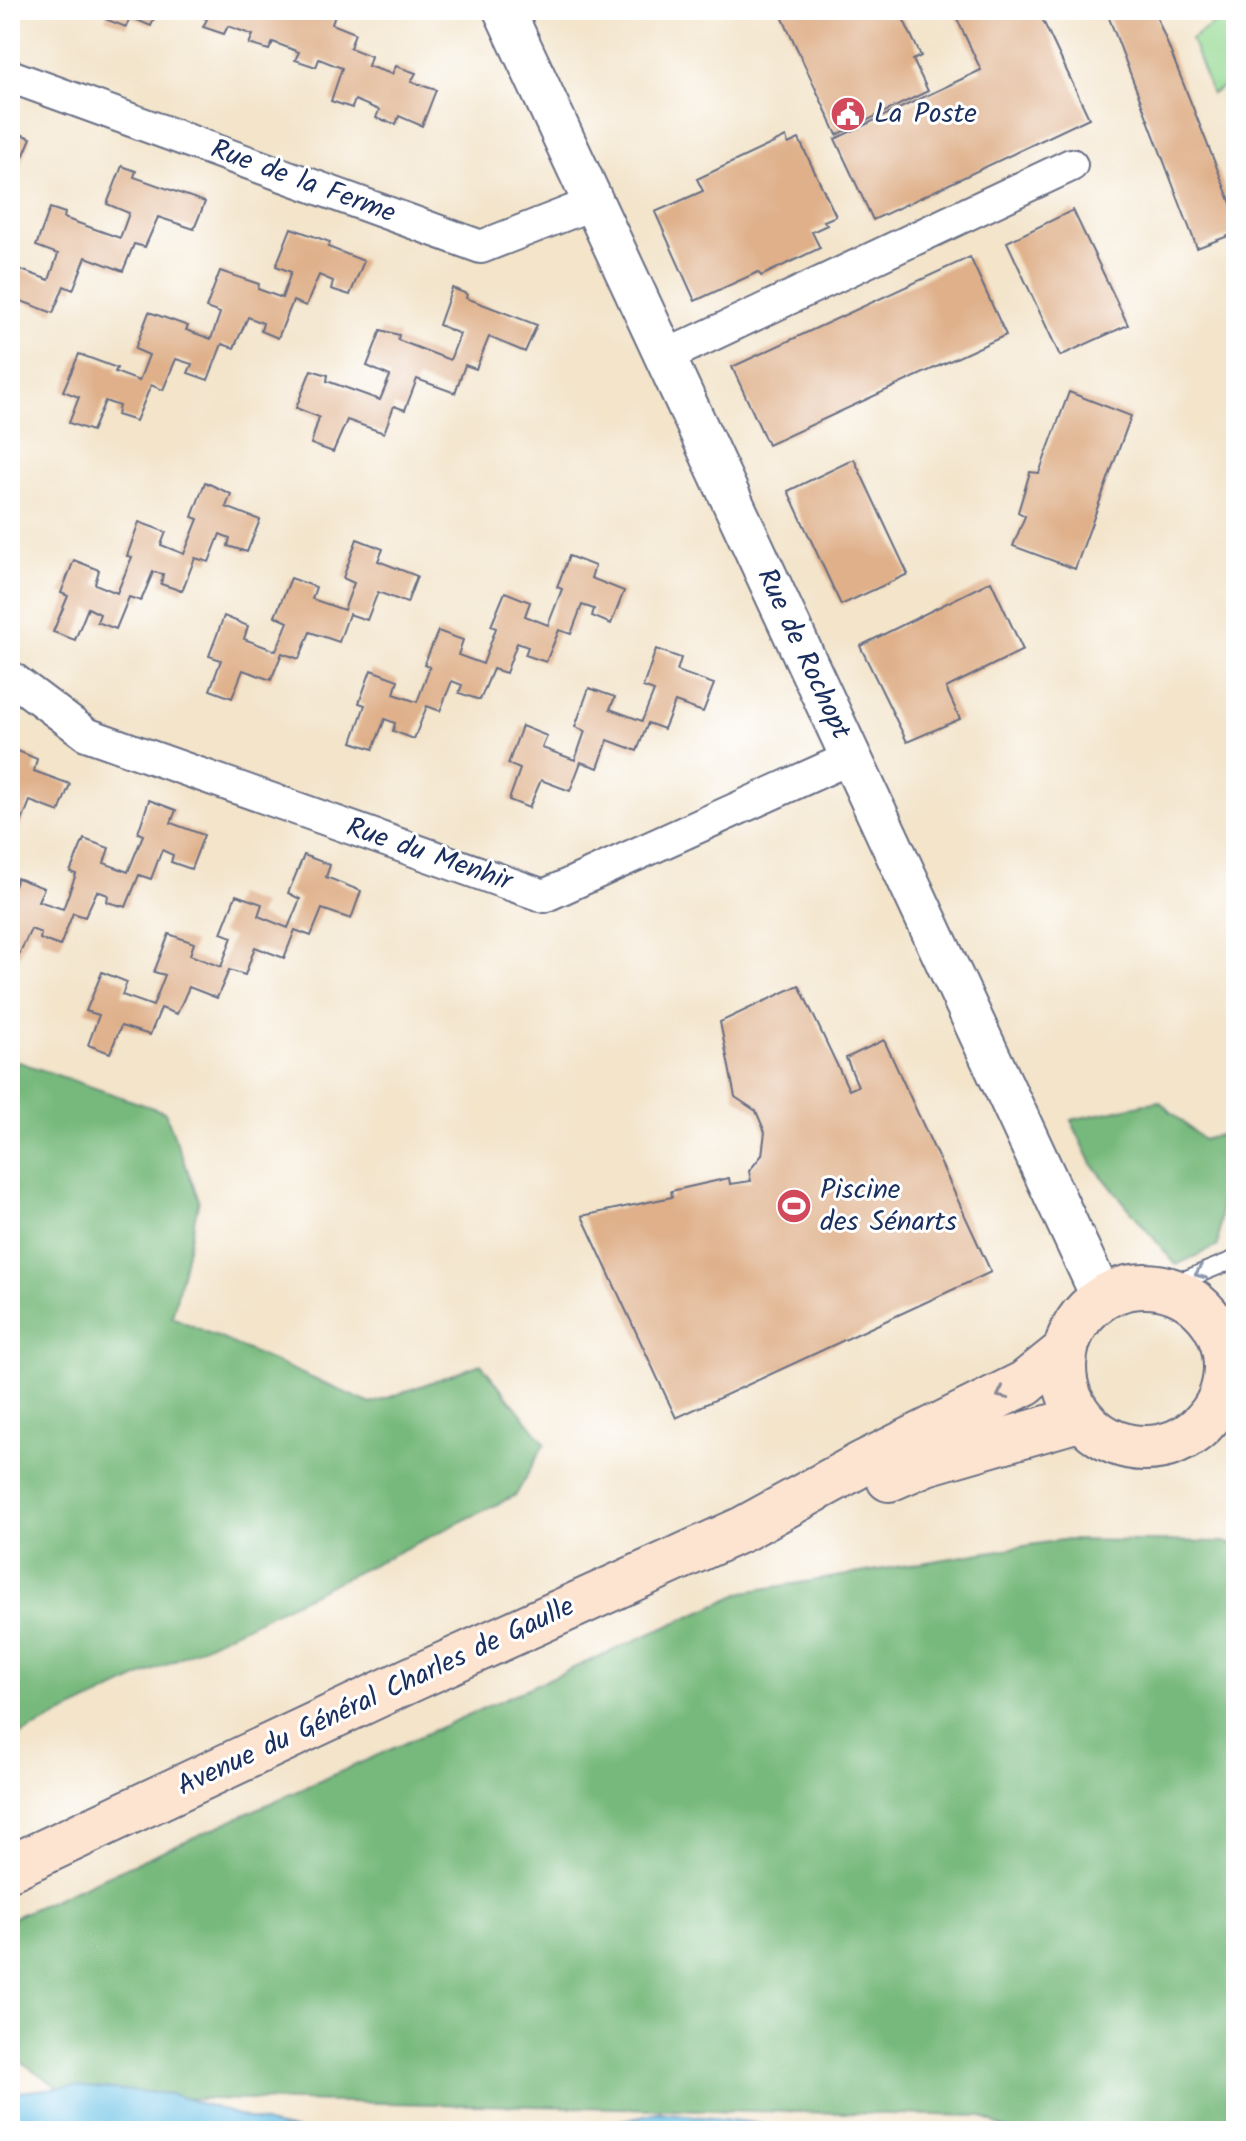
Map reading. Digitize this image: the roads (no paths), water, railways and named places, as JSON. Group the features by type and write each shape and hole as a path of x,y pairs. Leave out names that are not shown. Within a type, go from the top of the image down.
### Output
{"main road":[{"path":"1144,1285 1200,1296 1231,1366 1221,1395 1207,1419 1187,1436 1162,1446 1135,1447 1097,1433 1082,1418 1070,1397 1064,1374 1066,1350 1074,1328 1087,1310 1102,1298 1124,1288 1144,1285"},
{"name":"Avenue du Général Charles de Gaulle","path":"10,1868 395,1686 743,1529 860,1465 1025,1383 1066,1350"},
{"name":"Avenue du Général Charles de Gaulle","path":"743,1529 853,1494 926,1463 1082,1418"}],"street":[{"name":"Rue de Rochopt","path":"504,10 1102,1298"},
{"name":"Rue de la Ferme","path":"10,76 481,247 594,203"},
{"path":"666,356 1071,165"},
{"name":"Rue du Menhir","path":"10,677 86,734 544,896 852,757"}],"lane":[{"path":"1200,1296 1236,1259"}],"water":[{"path":"71,2086 171,2094 298,2131 10,2131 10,2093"},
{"path":"658,2112 749,2122 794,2131 588,2131"}],"place":[{"name":"La Poste","path":"848,114"},
{"name":"Piscine des Sénarts","path":"794,1206"}]}
